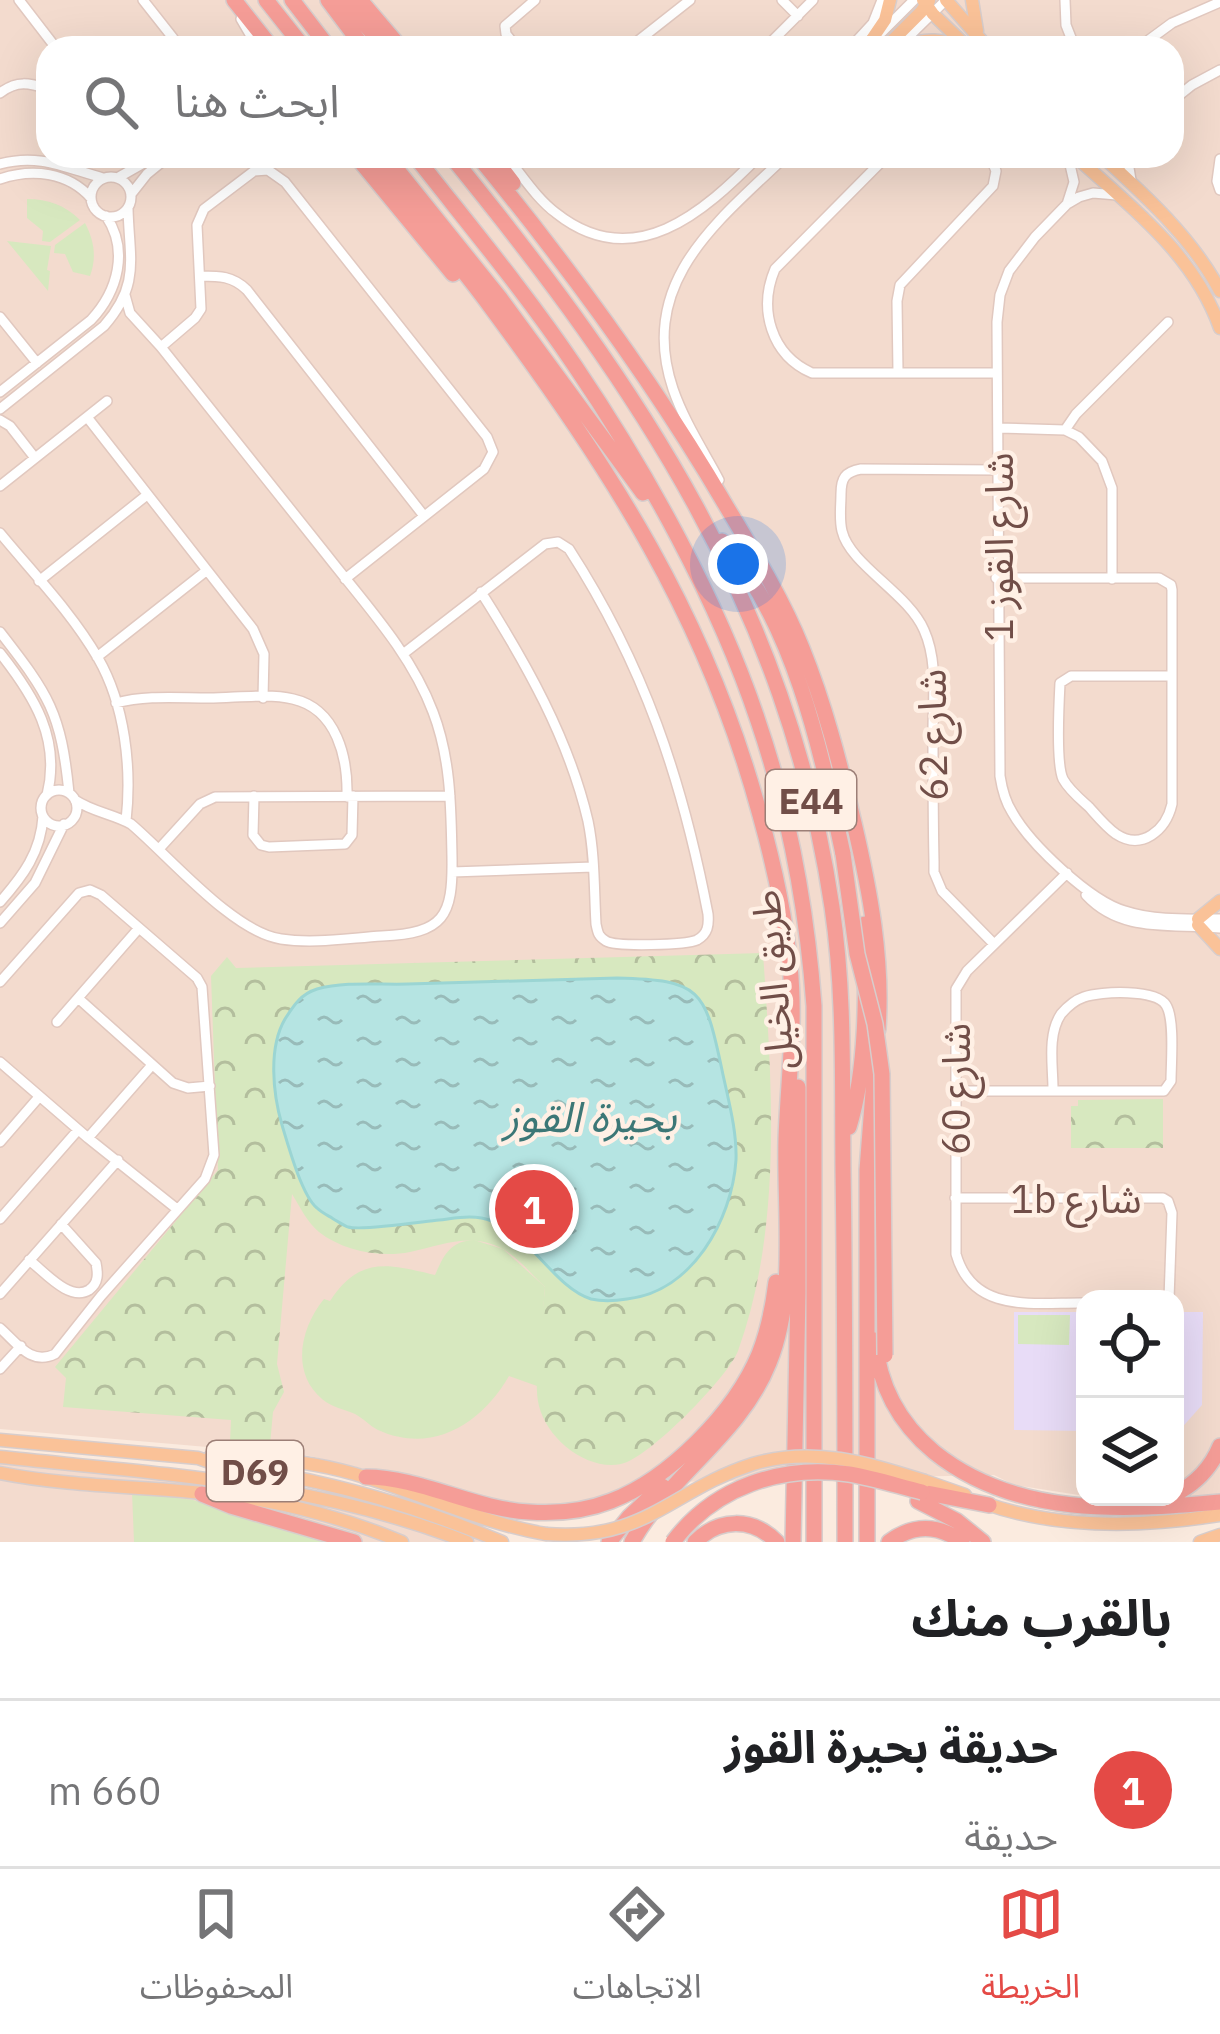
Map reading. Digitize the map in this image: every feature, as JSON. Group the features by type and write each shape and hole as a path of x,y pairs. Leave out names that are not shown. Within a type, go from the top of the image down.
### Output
{"highway":[{"path":"231,0 262,36"},
{"path":"247,0 275,36"},
{"path":"266,0 294,36"},
{"path":"292,0 320,36"},
{"path":"328,0 355,36"},
{"path":"343,0 375,36"},
{"path":"360,0 391,36"},
{"path":"366,168 513,338"},
{"path":"381,168 513,338 637,520 710,665 745,761 787,940 798,1072 793,1542"},
{"path":"395,168 665,517"},
{"name":"طريق الخيل","path":"424,168 576,367 665,517 726,639 758,720 782,804 807,939 815,1052 814,1542"},
{"name":"طريق الخيل","path":"460,168 571,308 662,443 739,589 799,754 832,906 843,1027 845,1542"},
{"path":"487,168 671,413 734,518 779,598 810,667 839,763 866,878 879,983 867,1170 867,1542"},
{"path":"501,168 546,230 568,272"},
{"path":"706,526 740,564 783,644 812,728 842,854 882,1074 889,1378 903,1410 936,1454"},
{"path":"843,1140 854,1110 861,1048 866,878"},
{"path":"632,1542 655,1506 728,1430 762,1381 777,1340 784,1301 792,1031"},
{"path":"869,1126 874,1336 889,1397 914,1433 970,1476 999,1489 1052,1502 1113,1508 1220,1502"},
{"path":"367,1477 529,1513 580,1510 635,1490 702,1435 745,1382 768,1327 785,1227"},
{"path":"609,1542 637,1508 728,1430"},
{"path":"1184,1489 1208,1469 1220,1446"},
{"path":"673,1542 705,1508 749,1484 798,1472 860,1476 988,1505"},
{"path":"922,1491 983,1542"},
{"path":"202,1494 354,1542"},
{"path":"1113,1508 1123,1506"},
{"path":"695,1542 715,1527 736,1523 758,1528 777,1542"},
{"path":"889,1542 904,1532 926,1528 947,1532 962,1542"}],"main road":[{"path":"874,36 885,20 886,0"},
{"path":"946,0 969,36"},
{"path":"972,0 974,36"},
{"path":"896,36 927,3 965,36"},
{"path":"1086,168 1183,260 1220,328"},
{"path":"1114,168 1196,252 1220,291"},
{"path":"1220,901 1198,922 1220,949"},
{"name":"D69","path":"0,1440 198,1458 314,1481 425,1512 502,1542"},
{"name":"D69","path":"0,1457 287,1490 368,1508 466,1542"},
{"path":"198,1458 335,1469 513,1527 586,1536 624,1529 658,1515 725,1475 780,1458 837,1457 922,1491"},
{"path":"0,1473 234,1496 277,1504 402,1542"},
{"path":"988,1505 1090,1523 1220,1515"},
{"path":"1200,1542 1220,1535"}],"street":[{"path":"19,0 47,36"},
{"path":"143,0 170,36"},
{"path":"231,0 251,36"},
{"path":"508,36 505,26 535,0"},
{"path":"644,36 690,0"},
{"path":"782,0 798,16"},
{"path":"777,36 813,0"},
{"path":"861,36 886,0"},
{"path":"882,36 927,3 946,0"},
{"path":"1065,0 1070,36"},
{"path":"1187,0 1192,14"},
{"path":"1153,36 1220,2"},
{"path":"907,36 927,3"},
{"path":"1184,91 1220,70"},
{"path":"0,93 22,82 36,86"},
{"path":"0,151 6,162 36,159"},
{"path":"1219,165 1220,190"},
{"path":"74,168 103,178 119,177 135,168"},
{"path":"104,326 125,295 132,266 128,208 132,193 157,168"},
{"path":"516,168 559,216 597,234 626,238 655,234 688,219 747,168"},
{"path":"734,518 674,390 664,349 666,314 676,281 698,244 774,168"},
{"path":"875,168 775,269 769,322 774,340 804,370 820,374 997,373"},
{"path":"898,372 900,285 993,186 995,168"},
{"path":"1067,204 1073,168"},
{"path":"1129,168 1132,185"},
{"path":"161,347 199,314 197,225 201,212 254,172 268,170 281,176 490,441 493,452 487,466 345,579"},
{"path":"0,179 26,173 54,176 76,184 106,216 116,217 128,208"},
{"path":"119,177 132,193"},
{"path":"91,198 95,184 103,178"},
{"path":"1067,204 1085,194 1117,195"},
{"name":"شارع القوز 1","path":"1067,204 1025,247 1004,283 998,308 996,578 998,758 1003,793 1022,828 1102,910 1155,926 1220,923"},
{"path":"0,392 103,307 119,264 114,230 106,216"},
{"path":"201,276 234,279 247,290 424,516"},
{"path":"47,794 55,790 104,816 126,821 256,932 285,940 405,935 426,930 448,907 452,872 445,755 435,718 404,654 127,308 125,295"},
{"path":"0,317 37,363"},
{"path":"35,458 5,423 4,406 104,326 124,317 140,323"},
{"path":"1065,430 1168,322"},
{"path":"0,486 107,400"},
{"path":"87,417 258,638 265,663 263,698"},
{"path":"998,428 1065,430 1096,454 1110,478 1112,579"},
{"name":"شارع 62","path":"994,944 942,891 934,872 934,681 927,636 912,610 850,548 841,526 841,507 842,481 855,470 998,470"},
{"path":"39,581 147,495"},
{"path":"0,533 97,657 116,703 128,768 126,821"},
{"path":"404,654 481,592 544,544 564,544 623,645 669,754 694,845 709,920 705,934 686,942 615,944 604,940 596,924 591,836 584,806 559,736 527,668 481,592"},
{"path":"97,657 206,571"},
{"path":"996,578 1168,581 1172,590 1172,676 1172,804 1164,825 1144,839 1124,838 1064,779 1060,683 1071,676 1172,676"},
{"path":"0,632 51,705 62,736 76,812 35,883 0,923"},
{"path":"0,902 30,864 41,836 41,805 52,768 48,736 36,704 2,658"},
{"path":"116,703 142,698 290,698 303,702 324,718 344,754 352,835 345,844 261,845 253,835 254,796"},
{"path":"159,849 207,799 450,796"},
{"path":"43,816 50,823 67,823 104,816"},
{"path":"452,872 593,867"},
{"name":"شارع 60","path":"1066,873 967,971 956,989 956,1254 966,1275 988,1297 1076,1303"},
{"path":"0,982 82,891 98,892 202,987 214,1162 205,1179 61,1346 40,1355 21,1347 0,1328"},
{"path":"57,1022 139,928"},
{"path":"955,1090 1167,1088 1172,1081 1169,1014 1163,1001 1150,994 1113,994 1084,997 1065,1009 1055,1027 1053,1089"},
{"path":"78,998 178,1085 210,1086"},
{"path":"1,1065 177,1209"},
{"path":"88,1138 152,1065"},
{"path":"0,1142 40,1097"},
{"path":"0,1219 78,1130"},
{"path":"0,1294 118,1160"},
{"name":"1b شارع","path":"955,1198 1163,1198 1172,1213 1172,1290"},
{"path":"29,1260 69,1291 92,1288 97,1280 96,1263 61,1224"},
{"path":"92,1288 101,1296"},
{"path":"0,1369 21,1347"}],"shaded area":[{"path":"0,0 1220,0 1220,1495 1184,1496 1184,1290 1076,1290 1076,1495 1014,1485 994,1475 631,1483 587,1503 545,1508 310,1456 0,1429"},
{"path":"1014,1312 1076,1312 1076,1431 1014,1430"},
{"path":"1184,1312 1203,1312 1202,1405 1184,1425"},
{"path":"0,1454 292,1484 401,1512 490,1542 0,1542"}],"green space":[{"path":"27,199 56,204 80,220 50,242 42,241 43,231 27,218"},
{"path":"85,223 94,249 90,276 73,272 65,254 54,253 55,245"},
{"path":"7,241 51,246 48,291"},
{"path":"763,953 771,1154 762,1254 752,1303 738,1351 719,1379 667,1433 633,1459 621,1464 595,1463 570,1450 550,1430 539,1406 537,1381 545,1287 515,1258 494,1245 473,1241 399,1254 351,1248 319,1232 292,1194 277,1364 284,1392 273,1412 270,1445 230,1442 231,1420 63,1407 66,1378 55,1367 218,1170 211,976 227,957 236,968"},
{"path":"1163,1099 1163,1148 1071,1148 1071,1106 1078,1106 1078,1100"},
{"path":"474,1240 503,1249 545,1287 537,1386 509,1376 470,1420 454,1430 418,1439 378,1430 322,1399 306,1376 302,1349 309,1323 324,1299 330,1301 353,1276 376,1267 435,1275 449,1250"},
{"path":"1018,1315 1070,1315 1069,1345 1018,1344"},
{"path":"132,1492 193,1500 326,1542 134,1542"}],"water":[{"name":"بحيرة القوز","path":"617,978 666,982 695,994 710,1022 732,1115 736,1160 726,1206 704,1249 671,1283 627,1299 591,1299 566,1284 519,1238 492,1221 466,1217 355,1228 311,1202 282,1125 274,1071 276,1043 285,1019 307,994 351,984"}],"place":[{"name":"حديقة بحيرة القوز","path":"534,1209"}]}
